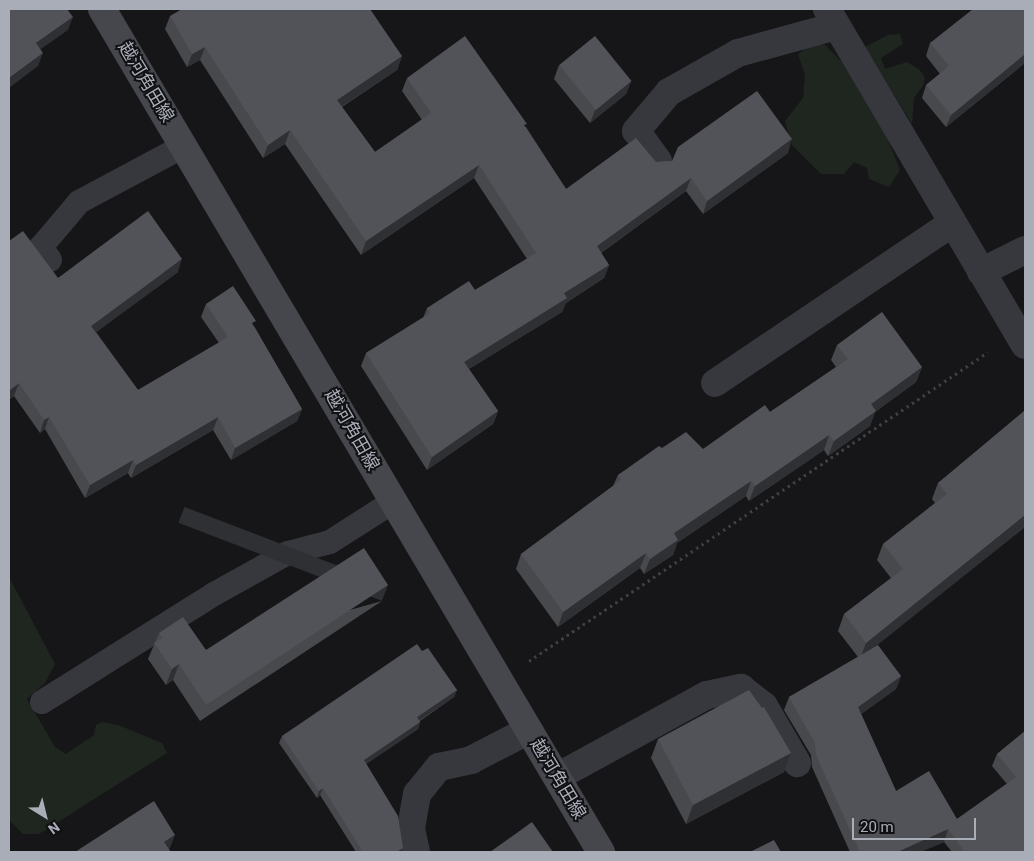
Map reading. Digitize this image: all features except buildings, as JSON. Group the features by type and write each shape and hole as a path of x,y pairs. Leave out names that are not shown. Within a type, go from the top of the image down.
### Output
{"main road":[{"name":"越河角田線","path":"102,9 601,852"}],"street":[{"path":"658,161 636,130 669,92 738,53 832,17 1021,339"},
{"path":"715,382 952,223"},
{"path":"981,272 1025,250"},
{"path":"557,777 707,695 741,688 764,706 797,763"},
{"path":"416,852 412,828 417,794 439,767 471,760 529,730"}],"lane":[{"path":"50,260 41,247 79,202 184,146"},
{"path":"42,702 214,594 288,553 330,542 394,501"}],"path":[{"path":"500,680 1021,339"}],"shaded area":[{"path":"900,34 903,44 881,58 885,69 907,62 920,70 925,78 923,86 914,98 912,124 865,47 888,35"},
{"path":"813,43 825,45 842,62 888,140 900,170 889,187 869,179 867,168 854,162 844,174 821,174 792,145 785,121 803,98 805,75 798,54"},
{"path":"9,577 55,664 45,683 27,699 55,747 66,754 94,735 96,725 102,722 118,725 162,743 167,753 39,834 23,834 9,820"}]}
